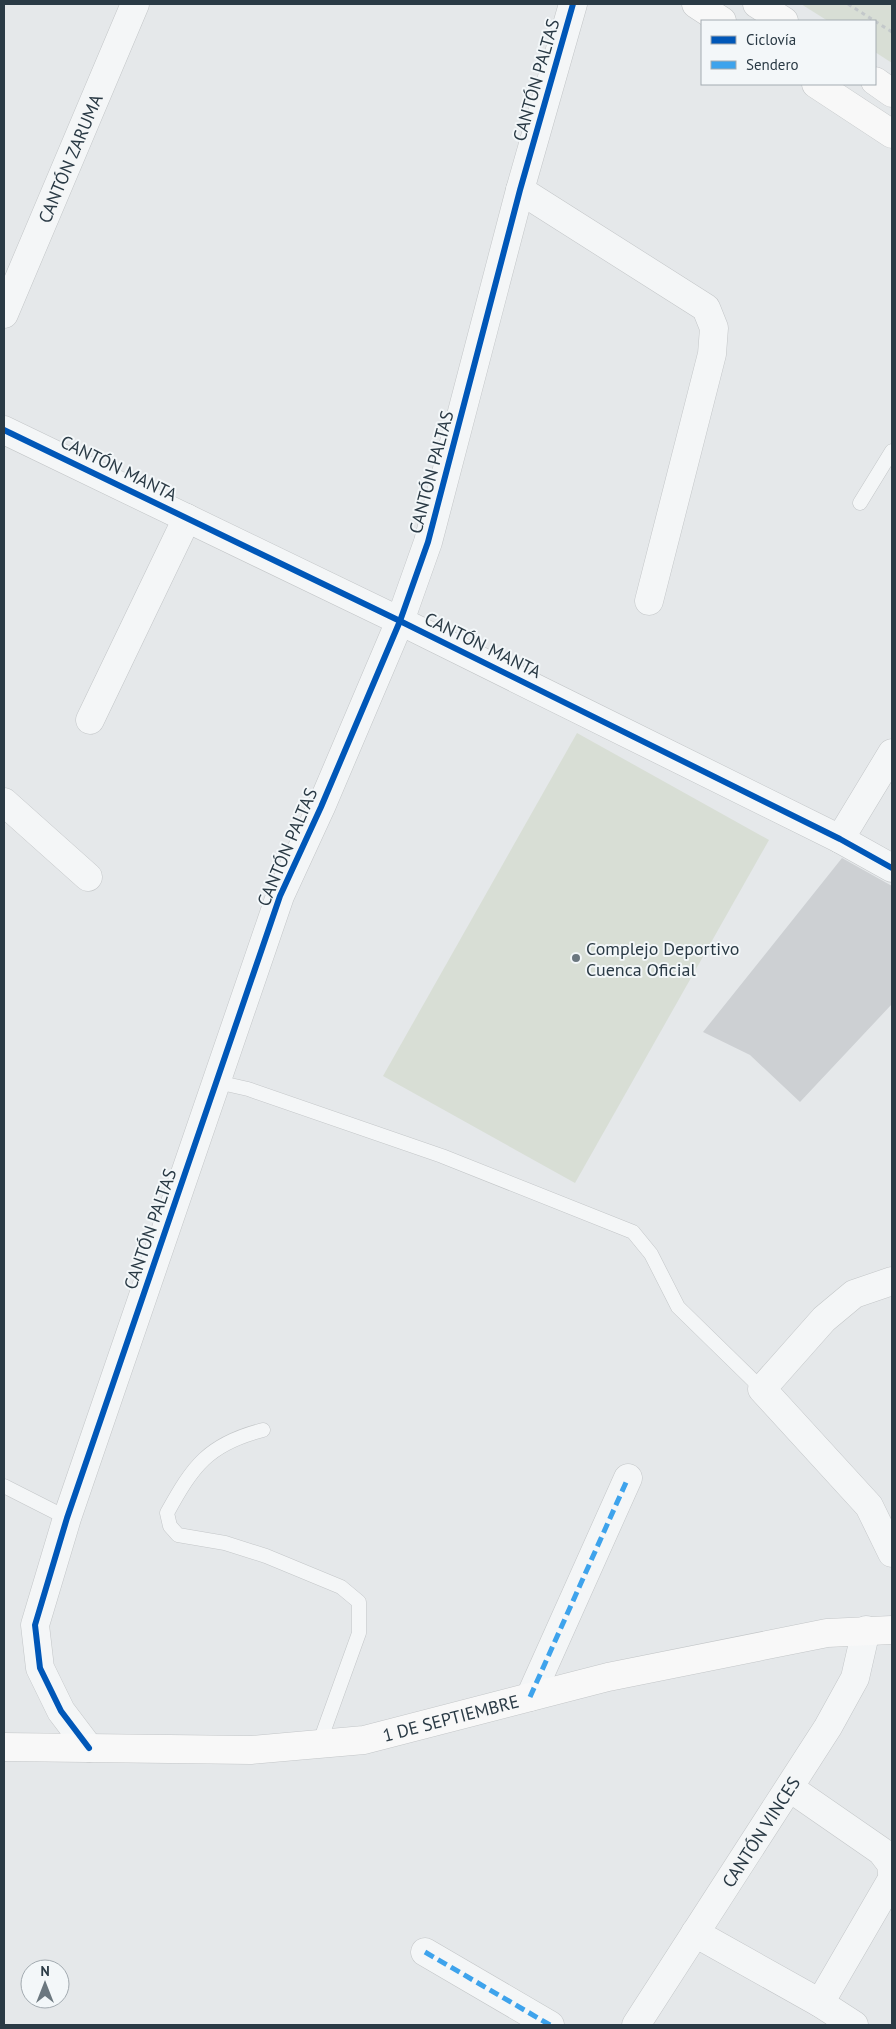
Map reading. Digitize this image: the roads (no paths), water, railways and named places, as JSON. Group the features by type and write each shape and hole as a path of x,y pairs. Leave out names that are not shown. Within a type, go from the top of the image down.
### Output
{"street":[{"name":"CANTÓN ZARUMA","path":"4,314 134,4"},
{"name":"CANTÓN PALTAS","path":"89,1748 61,1711 40,1668 35,1625 67,1518 280,896 321,807 400,621 428,542 520,190 574,4"},
{"path":"696,4 720,20"},
{"path":"757,4 782,20"},
{"path":"876,82 892,92"},
{"path":"818,85 892,134"},
{"path":"520,190 706,308 714,328 712,354 649,601"},
{"name":"CANTÓN MANTA","path":"4,430 400,621 840,839 892,868"},
{"path":"90,720 187,518"},
{"path":"840,839 892,753"},
{"path":"4,802 88,877"},
{"path":"892,1281 854,1294 824,1319 762,1390 869,1506 892,1553"},
{"path":"530,1697 628,1478"},
{"name":"1 DE SEPTIEMBRE","path":"4,1747 251,1750 364,1740 608,1677 808,1636 879,1630"},
{"name":"CANTÓN VINCES","path":"636,2025 828,1727 879,1630"},
{"path":"790,1788 881,1851 891,1864 892,1873"},
{"path":"820,2003 892,1879"},
{"path":"695,1933 820,2003 854,2025"},
{"path":"425,1952 550,2025"}],"lane":[{"path":"860,503 892,451"},
{"path":"217,1082 248,1089 442,1156 633,1232 651,1254 678,1307 762,1390"},
{"path":"263,1430 231,1440 206,1456 182,1486 167,1513 170,1526 178,1535 225,1543 266,1556 341,1587 359,1602 359,1633 319,1744"},
{"path":"4,1486 67,1518"}],"place":[{"name":"Complejo Deportivo Cuenca Oficial","path":"576,958"}]}
